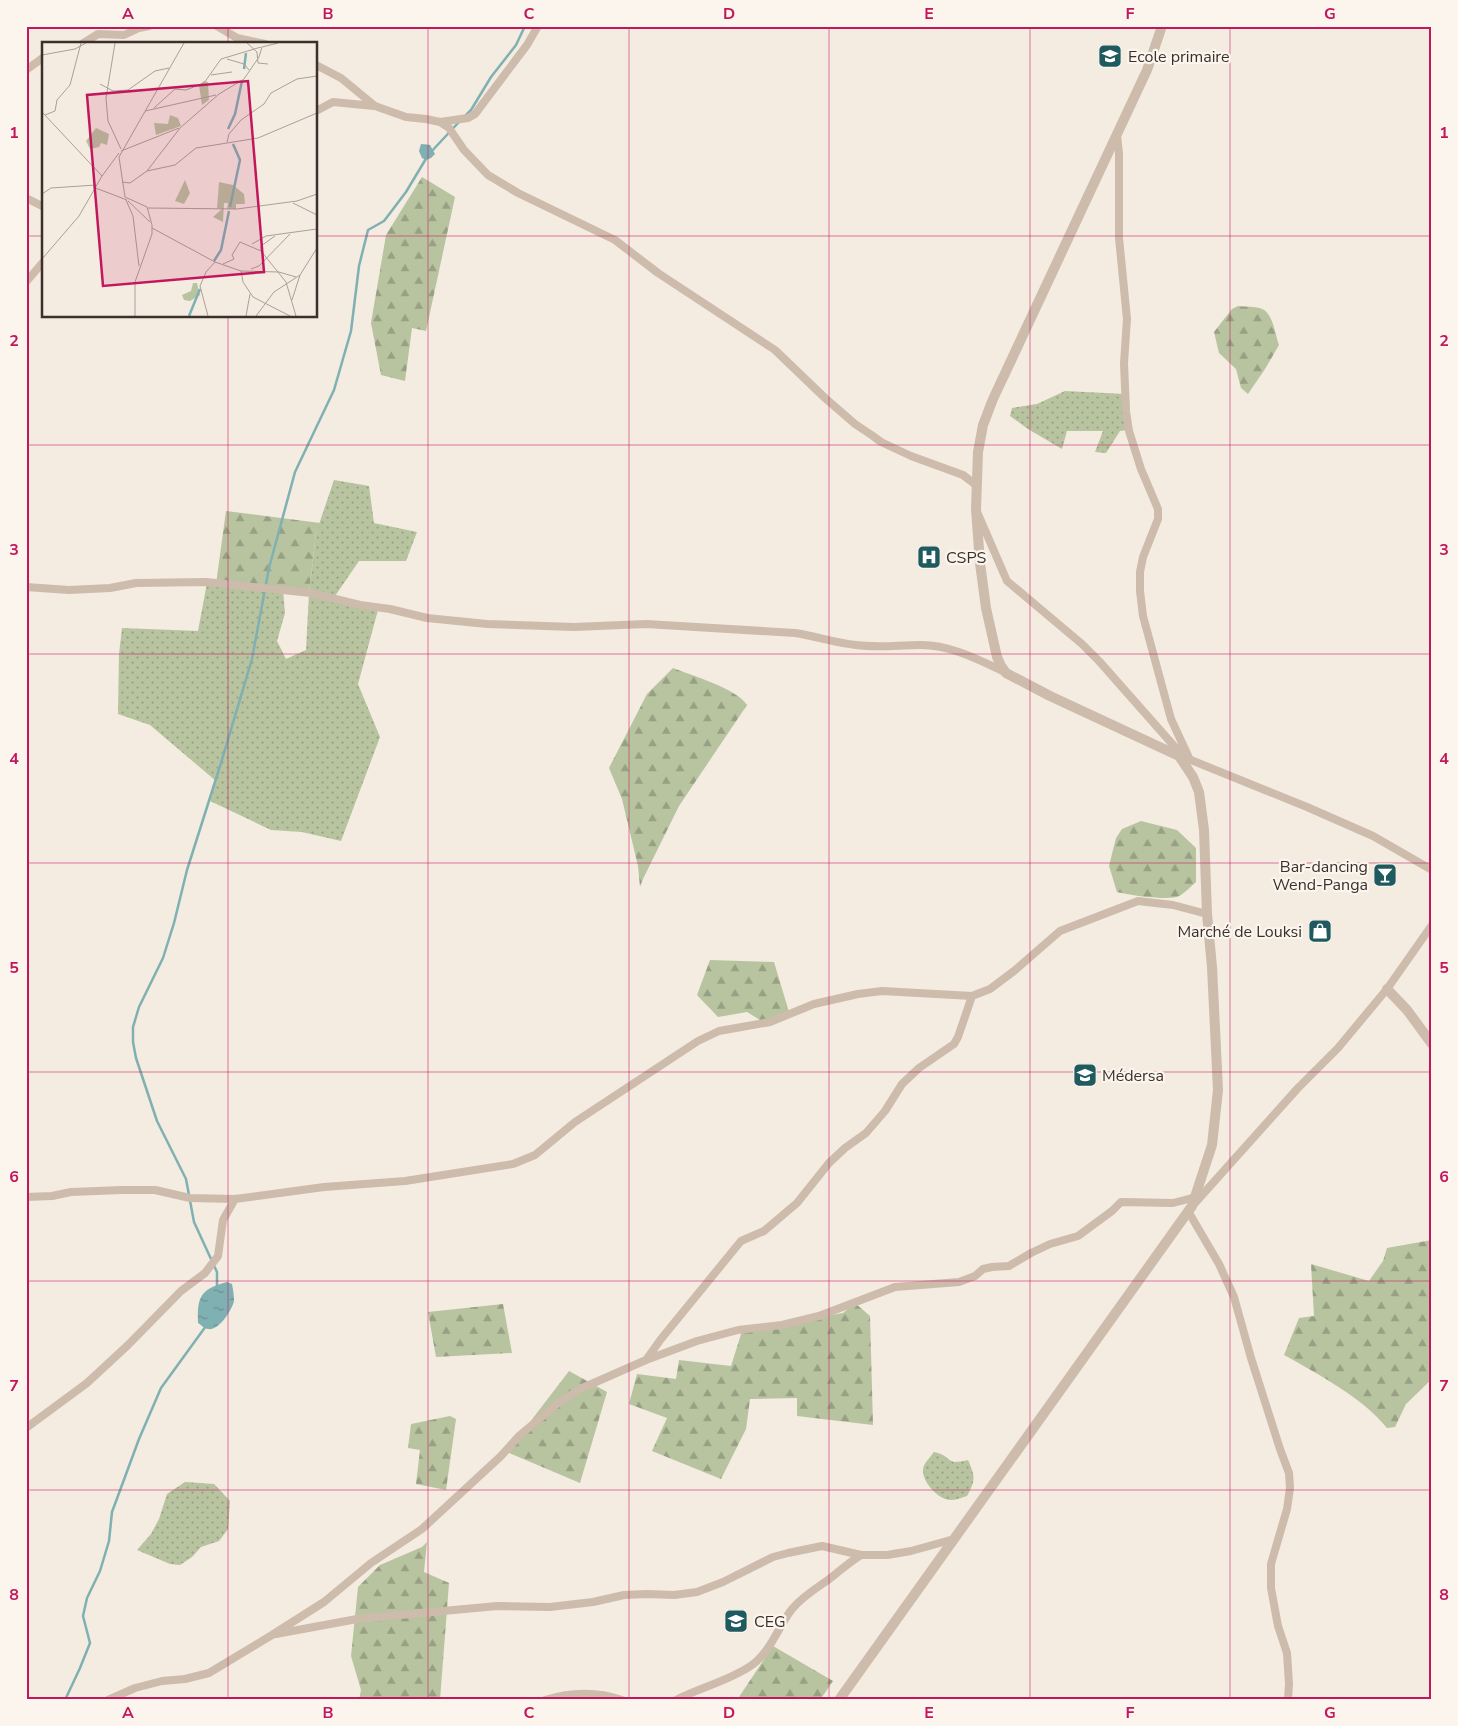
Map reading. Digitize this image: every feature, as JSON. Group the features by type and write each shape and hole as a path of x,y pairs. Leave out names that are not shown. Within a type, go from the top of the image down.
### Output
{"street":[{"path":"130,26 139,28"},
{"path":"85,42 98,34 124,35 139,28 149,26"},
{"path":"217,26 237,38 256,42"},
{"path":"318,110 333,102 376,106 406,117 440,122 468,118 475,114 527,45 538,26"},
{"path":"1006,673 997,657 986,608 980,563 976,485 980,439 993,399 1147,70 1162,26"},
{"path":"26,70 42,58"},
{"path":"318,66 341,78 376,106"},
{"path":"440,122 449,128 464,150 488,175 518,194 615,240 658,274 775,350 825,398 872,436 918,459 963,475 976,485"},
{"path":"1117,134 1119,154 1119,238 1127,319 1124,363 1128,430 1141,469 1158,509 1158,519 1143,557 1140,572 1142,616 1171,719 1184,758 1199,792 1204,830 1207,914 1212,967 1218,1090 1212,1145 1192,1204 1234,1297 1251,1358 1289,1474 1290,1488 1287,1509 1271,1564 1274,1609 1287,1653 1288,1700"},
{"path":"26,198 42,206"},
{"path":"26,282 42,263"},
{"path":"976,509 1007,581 1082,644 1099,661 1184,758"},
{"path":"26,587 69,590 110,588 136,583 206,582 312,593 360,605 390,609 427,618 487,624 574,627 646,624 795,633 873,647 923,645 942,647 967,654 1050,696 1184,758 1365,832 1432,870"},
{"path":"26,1197 52,1196 71,1192 155,1190 190,1198 235,1199 324,1187 405,1181 513,1164 535,1155 576,1122 698,1041 719,1031 770,1022 819,1002 858,994 882,991 972,996 990,988 1014,971 1060,931 1105,912 1138,902 1173,905 1207,914"},
{"path":"839,1700 1192,1204 1298,1088 1338,1048 1364,1014 1387,989 1432,925"},
{"path":"1387,989 1407,1010 1432,1044"},
{"path":"646,1360 741,1240 764,1231 797,1203 829,1163 845,1148 866,1133 885,1111 902,1084 919,1068 954,1044 972,996"},
{"path":"26,1428 87,1383 181,1291 205,1274 218,1256 224,1220 235,1199"},
{"path":"108,1700 135,1688 209,1673 324,1602 371,1563 422,1529 501,1456 519,1436 557,1404 580,1389 646,1360 697,1341 738,1330 782,1325 819,1316 895,1287 960,1282 992,1267 1009,1266 1050,1244 1078,1236 1121,1202 1192,1204"},
{"path":"272,1635 357,1619 497,1606 550,1607 593,1602 624,1595 674,1595 697,1592 723,1582 773,1557 822,1546 862,1556 887,1555 911,1551 954,1539"},
{"path":"676,1700 690,1692 728,1679 753,1664 767,1650 781,1625 794,1608 815,1588 844,1566 862,1556"},
{"path":"545,1700 558,1696 588,1692 622,1700"}],"green space":[{"path":"422,177 455,197 426,331 412,328 405,381 381,375 371,323 386,235"},
{"path":"1238,306 1257,307 1266,311 1279,345 1248,394 1241,388 1236,369 1219,353 1214,332 1232,309"},
{"path":"1065,391 1125,394 1128,430 1120,431 1106,453 1095,452 1103,431 1067,431 1062,449 1010,416 1012,408 1037,404"},
{"path":"334,480 369,486 374,523 417,532 406,561 359,561 333,599 378,610 358,684 380,737 341,841 302,832 271,830 210,801 216,781 150,725 118,714 119,654 122,628 198,631 207,583 283,590 285,613 277,641 286,659 306,650 309,593 316,533"},
{"path":"226,511 320,523 316,533 309,593 216,584"},
{"path":"673,668 734,693 747,705 679,806 640,887 638,866 622,799 609,768 647,694"},
{"path":"1141,821 1177,830 1196,848 1196,882 1181,895 1160,898 1117,892 1109,866 1116,838 1122,829"},
{"path":"710,960 774,962 789,1012 771,1019 760,1020 747,1012 718,1017 697,995"},
{"path":"1432,1240 1432,1379 1406,1404 1395,1427 1387,1428 1353,1397 1284,1355 1299,1318 1314,1316 1311,1264 1369,1281 1383,1261 1387,1248"},
{"path":"855,1303 870,1316 873,1425 797,1416 797,1398 750,1399 746,1429 721,1479 652,1451 667,1418 629,1404 637,1374 676,1379 679,1360 731,1366 742,1331 843,1313"},
{"path":"503,1304 512,1353 436,1357 428,1312"},
{"path":"569,1371 607,1392 580,1483 507,1452"},
{"path":"450,1416 456,1419 446,1490 416,1484 420,1450 408,1448 411,1424"},
{"path":"934,1452 954,1462 968,1460 974,1478 967,1496 956,1500 947,1500 933,1491 926,1482 923,1469"},
{"path":"185,1482 214,1484 230,1501 228,1529 219,1541 201,1547 192,1557 180,1565 170,1564 137,1550 151,1534 159,1519 167,1494"},
{"path":"427,1542 424,1572 449,1583 440,1700 359,1700 361,1690 351,1656 358,1587 380,1565 422,1547"},
{"path":"773,1646 833,1681 820,1700 737,1700"}],"water":[{"path":"421,144 430,145 435,154 431,158 426,160 422,158 419,151"},
{"path":"227,1282 232,1284 233,1305 221,1323 212,1329 208,1329 198,1323 198,1306 202,1295 211,1288"}],"waterway":[{"path":"464,117 471,110 491,77 516,45 525,26"},
{"path":"430,153 459,122"},
{"path":"217,1288 217,1272 194,1222 186,1179 157,1121 136,1058 133,1027 139,1007 163,958 187,870 252,659 269,568 295,472 334,390 351,331 359,266 368,230 384,221 406,192 427,157"},
{"path":"65,1700 90,1643 83,1616 87,1598 100,1571 109,1541 112,1512 139,1439 161,1388 206,1326"}],"place":[{"name":"Ecole primaire","path":"1110,56"},
{"name":"CSPS","path":"929,557"},
{"name":"Bar-dancing Wend-Panga","path":"1385,875"},
{"name":"Marché de Louksi","path":"1320,931"},
{"name":"Médersa","path":"1085,1075"},
{"name":"CEG","path":"736,1621"}]}
